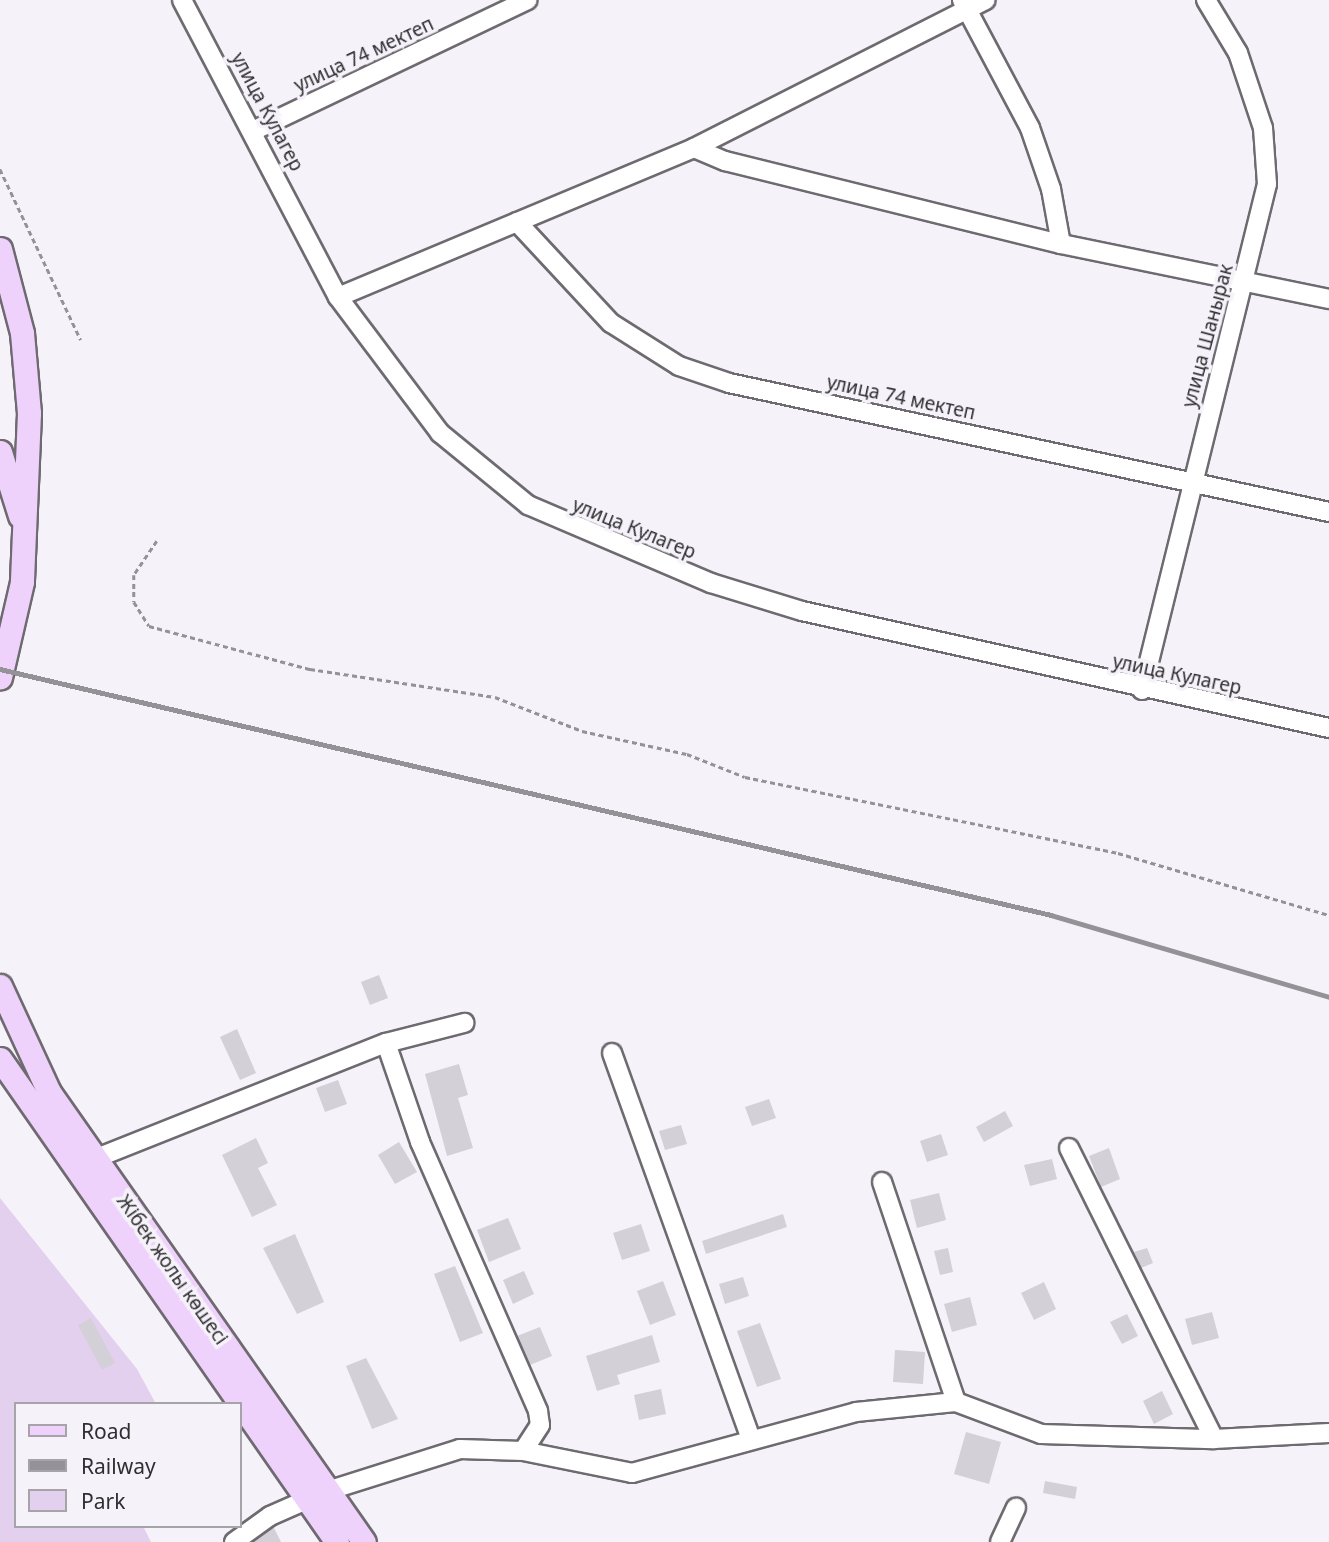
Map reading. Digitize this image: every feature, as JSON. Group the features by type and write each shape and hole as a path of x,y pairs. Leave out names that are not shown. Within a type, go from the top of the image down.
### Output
{"main road":[{"path":"0,249 22,333 29,413 26,536 0,677"},
{"path":"0,452 26,536"},
{"name":"Жібек жолы көшесі","path":"0,986 21,1040 94,1158 317,1495 337,1542"},
{"name":"Жібек жолы көшесі","path":"0,1059 317,1495 363,1542"}],"street":[{"name":"улица Кулагер","path":"182,0 255,130 338,297 440,433 490,480 580,531 802,611 1142,690 1329,728"},
{"name":"улица 74 мектеп","path":"255,130 528,0"},
{"path":"338,297 694,148 965,5 986,0"},
{"name":"улица Шанырак","path":"1142,690 1267,184 1263,128 1238,53 1206,0"},
{"path":"965,5 1030,128 1051,189 1061,244"},
{"path":"694,148 725,161 1061,244 1329,299"},
{"name":"улица 74 мектеп","path":"517,222 611,323 679,366 729,383 1329,512"},
{"path":"94,1158 386,1043 464,1023"},
{"path":"386,1043 425,1155 538,1411 540,1425 523,1451"},
{"path":"612,1053 750,1437"},
{"path":"1069,1148 1214,1439"},
{"path":"882,1182 956,1402"},
{"path":"234,1542 317,1495 446,1451 523,1451 632,1473 750,1437 856,1412 956,1402 1041,1434 1214,1439 1329,1433"},
{"path":"1000,1542 1016,1508"}],"path":[{"path":"0,169 80,340"},
{"path":"157,541 134,575 134,601 149,626 310,669 495,697 582,731 687,754 745,777 1118,853 1329,915"}],"green space":[{"path":"0,1198 137,1369 155,1402 14,1402 14,1528 144,1528 151,1542 0,1542"}],"building":[{"path":"379,975 388,998 370,1005 361,982"},
{"path":"237,1029 256,1073 240,1080 220,1037"},
{"path":"459,1064 468,1095 458,1098 473,1148 447,1156 425,1074"},
{"path":"338,1080 347,1104 325,1112 316,1088"},
{"path":"769,1099 776,1118 752,1126 745,1107"},
{"path":"1005,1111 1013,1126 984,1142 976,1127"},
{"path":"681,1125 687,1144 665,1150 659,1131"},
{"path":"941,1134 948,1155 927,1162 920,1141"},
{"path":"256,1138 268,1163 258,1168 277,1205 252,1217 222,1155"},
{"path":"399,1142 417,1172 395,1184 378,1155"},
{"path":"1109,1148 1120,1179 1101,1187 1089,1156"},
{"path":"1052,1159 1057,1179 1030,1186 1024,1165"},
{"path":"939,1193 946,1220 917,1228 910,1200"},
{"path":"783,1214 787,1227 706,1254 702,1241"},
{"path":"508,1218 521,1249 489,1262 477,1230"},
{"path":"641,1224 650,1251 622,1260 613,1233"},
{"path":"295,1234 324,1302 297,1314 263,1248"},
{"path":"948,1248 953,1272 940,1275 934,1251"},
{"path":"1147,1248 1153,1263 1141,1268 1134,1252"},
{"path":"455,1266 483,1333 460,1342 434,1274"},
{"path":"524,1271 534,1294 513,1304 503,1280"},
{"path":"743,1277 749,1296 725,1304 719,1284"},
{"path":"663,1281 676,1315 650,1325 637,1291"},
{"path":"1044,1282 1056,1309 1034,1320 1021,1293"},
{"path":"970,1297 977,1325 952,1332 944,1304"},
{"path":"1212,1312 1219,1338 1192,1345 1185,1319"},
{"path":"1127,1314 1138,1336 1122,1344 1110,1322"},
{"path":"91,1318 115,1363 102,1370 78,1325"},
{"path":"760,1323 781,1379 757,1387 737,1331"},
{"path":"540,1327 552,1356 530,1365 517,1336"},
{"path":"652,1335 660,1362 617,1375 620,1384 597,1391 586,1356"},
{"path":"895,1350 925,1352 923,1384 893,1382"},
{"path":"366,1358 398,1419 372,1429 346,1366"},
{"path":"661,1389 666,1414 639,1420 634,1395"},
{"path":"1162,1391 1173,1414 1154,1424 1143,1401"},
{"path":"966,1432 1001,1442 989,1484 954,1474"},
{"path":"1045,1481 1077,1487 1075,1499 1043,1493"},
{"path":"274,1528 281,1542 253,1542 271,1529"}],"railway":[{"path":"0,669 1051,915 1329,997"}]}
